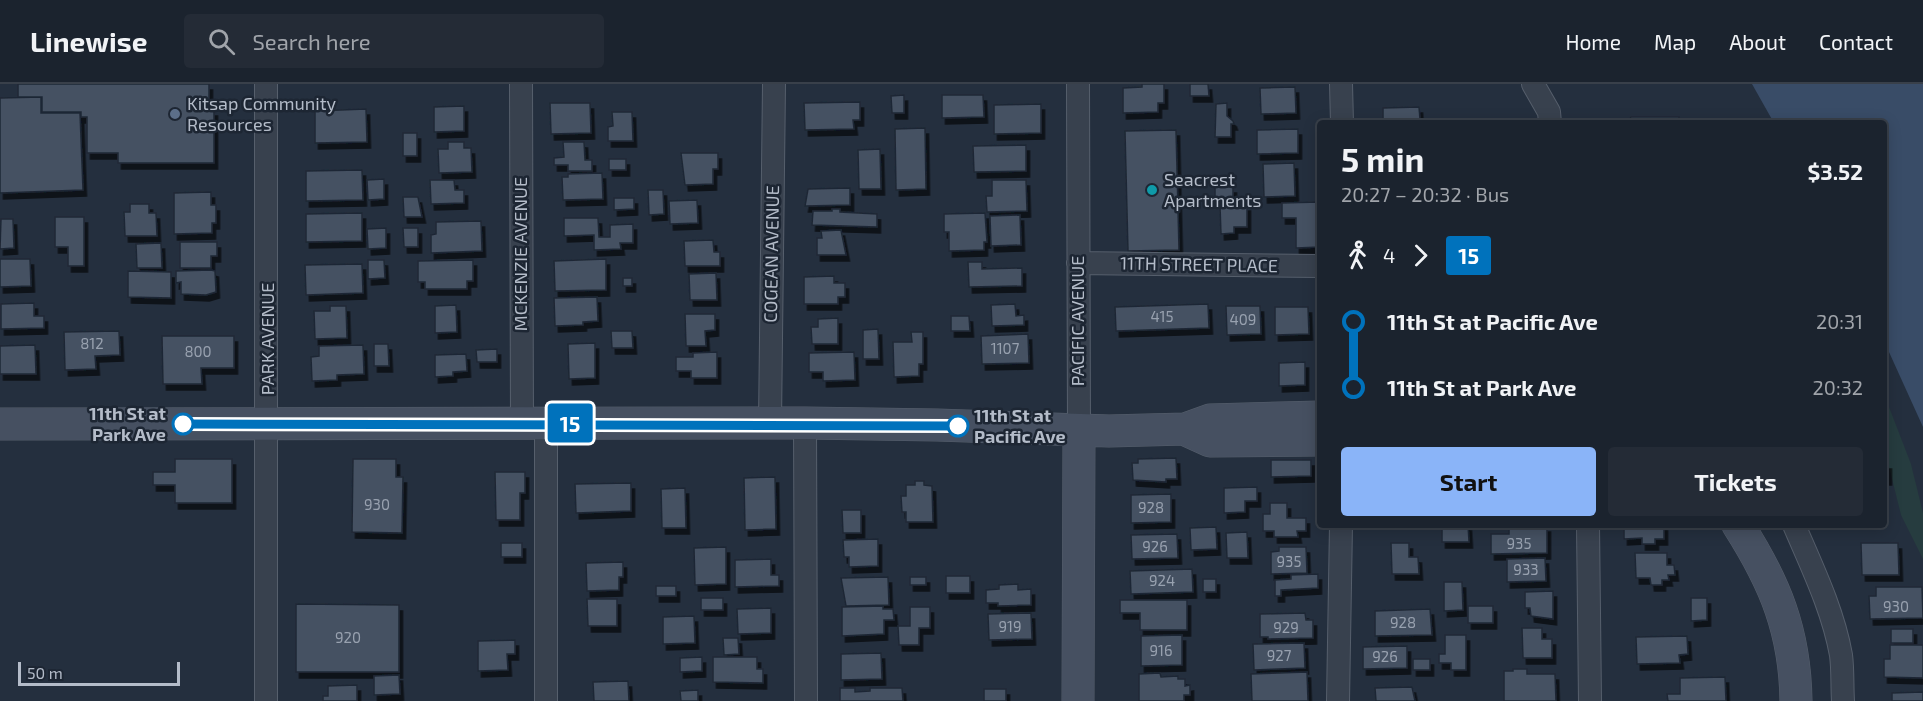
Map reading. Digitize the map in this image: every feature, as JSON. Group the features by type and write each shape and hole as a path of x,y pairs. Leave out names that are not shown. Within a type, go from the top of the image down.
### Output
{"main road":[{"path":"0,424 805,423 938,425 1080,431 1185,429 1210,420 1317,417"},
{"path":"1185,429 1210,441 1317,440"},
{"name":"PACIFIC AVENUE","path":"1078,701 1080,431"},
{"path":"1740,528 1768,577 1782,607 1794,656 1796,701"}],"street":[{"name":"PARK AVENUE","path":"266,84 268,425 266,701"},
{"name":"MCKENZIE AVENUE","path":"521,84 546,701"},
{"name":"COGEAN AVENUE","path":"770,423 774,84"},
{"name":"PACIFIC AVENUE","path":"1078,84 1080,431"},
{"path":"1341,84 1342,120"},
{"path":"1533,84 1549,112 1550,120"},
{"name":"11TH STREET PLACE","path":"1078,263 1317,266"},
{"path":"805,423 806,701"},
{"path":"1338,701 1341,528"},
{"path":"1588,528 1590,701"},
{"path":"1795,528 1821,587 1838,645 1843,701"}],"green space":[{"path":"1887,402 1911,464 1923,513 1923,559 1901,515 1887,459"}],"water":[{"path":"1752,84 1923,84 1923,427 1887,348 1887,120 1772,120"}],"building":[{"path":"18,84 209,84 209,110 214,110 214,163 118,163 118,153 87,153 87,117 81,117 81,112 42,112 42,97 18,97"},
{"path":"1142,84 1164,84 1164,103 1158,103 1158,112 1123,113 1123,88 1142,87"},
{"path":"1190,84 1208,84 1209,96 1190,96"},
{"path":"1295,87 1296,113 1261,114 1260,88"},
{"path":"904,95 904,113 892,113 891,96"},
{"path":"942,95 983,95 984,117 942,118"},
{"path":"41,97 41,113 80,113 83,190 0,193 0,98"},
{"path":"860,102 860,120 853,120 854,129 805,130 804,103"},
{"path":"550,103 590,103 591,133 551,134"},
{"path":"1227,103 1227,116 1234,124 1231,124 1231,137 1215,137 1216,104"},
{"path":"1041,104 1041,133 994,134 994,105"},
{"path":"464,106 464,131 434,132 434,107"},
{"path":"1419,107 1420,119 1429,120 1383,120 1383,108"},
{"path":"366,109 367,142 315,143 315,111"},
{"path":"612,112 632,112 633,141 608,141 608,127 613,126"},
{"path":"1631,117 1679,117 1679,120 1629,120"},
{"path":"925,128 926,189 896,190 895,129"},
{"path":"1298,129 1298,153 1257,154 1257,130"},
{"name":"Seacrest Apartments","path":"1176,130 1179,250 1128,251 1125,131"},
{"path":"403,133 417,133 417,156 403,156"},
{"path":"448,142 464,142 464,148 471,148 472,172 439,173 438,149 448,149"},
{"path":"563,142 584,142 585,160 592,160 592,171 568,171 568,165 554,165 554,158 564,157"},
{"path":"1026,145 1026,171 974,172 973,146"},
{"path":"880,149 881,189 859,189 858,150"},
{"path":"681,153 718,153 718,169 713,169 713,184 685,185"},
{"path":"609,159 626,159 626,170 609,170"},
{"path":"1294,163 1295,196 1264,197 1263,164"},
{"path":"362,170 363,200 306,201 306,171"},
{"path":"602,173 603,199 563,200 562,177 568,177 568,174"},
{"path":"384,179 384,199 368,200 367,180"},
{"path":"430,180 454,180 455,190 464,190 464,203 431,204"},
{"path":"992,180 1026,180 1027,211 987,212 986,196 992,196"},
{"path":"1215,187 1233,187 1233,198 1215,198"},
{"path":"850,188 850,205 805,206 808,189"},
{"path":"648,190 663,190 664,214 649,215"},
{"path":"211,192 211,205 216,205 216,223 212,223 212,233 174,234 174,193"},
{"path":"403,197 418,197 422,217 404,217"},
{"path":"614,198 634,198 634,209 614,210"},
{"path":"697,200 698,223 670,224 669,201"},
{"path":"1317,202 1317,247 1296,248 1296,218 1282,218 1282,203"},
{"path":"130,204 149,204 149,213 156,213 157,236 125,236 124,212 130,212"},
{"path":"1247,205 1247,227 1234,227 1234,233 1221,234 1220,206"},
{"path":"832,209 840,209 840,212 877,214 877,227 812,225 813,211 832,211"},
{"path":"362,213 362,241 306,242 306,214"},
{"path":"985,213 987,242 984,242 984,250 949,251 949,232 944,232 944,214"},
{"path":"1020,215 1021,245 991,246 990,216"},
{"path":"55,217 84,217 84,266 68,266 68,247 55,247"},
{"path":"564,218 598,218 599,237 610,237 610,225 633,224 633,243 620,243 621,249 594,250 594,235 564,236"},
{"path":"1,219 13,219 14,248 0,249"},
{"path":"481,221 482,251 431,253 431,235 436,234 436,222"},
{"path":"386,228 386,248 368,249 367,229"},
{"path":"403,228 418,228 418,247 404,247"},
{"path":"841,230 846,255 817,255 817,238 822,238 821,231"},
{"path":"713,240 714,252 720,252 720,266 685,266 684,241"},
{"path":"180,242 217,242 217,256 211,256 211,268 180,268"},
{"path":"161,243 162,268 137,268 136,244"},
{"path":"0,259 30,259 31,286 0,287"},
{"path":"606,259 606,290 555,291 554,261"},
{"path":"368,260 384,260 385,278 368,279"},
{"path":"473,260 473,281 467,281 467,289 425,289 425,282 418,282 418,261"},
{"path":"968,262 982,262 982,269 1022,268 1022,286 969,287"},
{"path":"362,264 363,293 306,295 305,265"},
{"path":"128,271 171,272 171,298 128,297"},
{"path":"176,271 215,271 216,292 206,295 181,294 181,282 176,283"},
{"path":"716,273 717,300 690,300 689,274"},
{"path":"834,276 834,283 845,283 845,297 838,297 838,304 804,304 804,277"},
{"path":"623,278 632,278 632,286 623,286"},
{"path":"597,297 598,321 583,322 583,325 555,326 554,298"},
{"path":"34,303 34,316 44,316 44,328 1,329 1,304"},
{"path":"1015,304 1016,316 1024,315 1024,325 992,326 991,305"},
{"path":"1208,304 1209,328 1116,331 1115,307"},
{"path":"456,305 457,332 435,333 435,306"},
{"path":"330,306 346,306 347,338 315,339 314,311 330,311"},
{"path":"1226,306 1260,306 1261,334 1227,335"},
{"path":"1275,307 1308,307 1309,334 1275,335"},
{"path":"685,314 715,314 715,330 705,331 706,346 686,346"},
{"path":"951,316 969,316 970,331 951,331"},
{"path":"838,318 838,344 812,344 811,327 818,327 818,319"},
{"path":"878,329 879,359 863,359 863,330"},
{"path":"119,331 120,355 95,356 96,369 65,370 64,332"},
{"path":"611,331 632,331 633,348 612,348"},
{"path":"911,332 923,332 923,364 919,364 919,376 894,377 893,342 912,342"},
{"path":"1028,334 1029,363 982,364 981,336"},
{"path":"162,336 234,336 234,368 201,368 202,384 163,384"},
{"path":"595,343 595,378 569,379 568,344"},
{"path":"374,344 388,344 389,366 374,366"},
{"path":"35,345 36,374 0,374 0,346"},
{"path":"363,345 364,374 337,375 337,380 312,381 311,357 319,356 319,346"},
{"path":"497,349 497,362 477,362 476,350"},
{"path":"717,352 717,378 691,378 691,371 676,371 676,357 693,357 693,353"},
{"path":"854,352 855,380 823,381 823,372 809,372 809,353"},
{"path":"466,354 467,371 453,372 453,376 435,377 435,355"},
{"path":"1305,362 1305,385 1279,386 1279,363"},
{"path":"1176,458 1177,479 1166,479 1166,482 1133,480 1132,463 1138,463 1138,459"},
{"path":"175,459 232,459 232,503 175,503 175,485 153,485 153,472 175,472"},
{"path":"353,459 396,459 396,477 403,477 402,533 352,532"},
{"path":"1271,460 1311,460 1311,476 1271,477"},
{"path":"495,472 525,472 525,493 520,493 520,520 496,520"},
{"path":"775,477 776,529 745,530 744,478"},
{"path":"915,481 924,481 924,485 932,486 933,522 906,522 906,512 902,512 901,496 906,496 906,485 915,485"},
{"path":"631,483 631,511 576,513 575,484"},
{"path":"1257,487 1257,501 1245,501 1245,512 1224,513 1224,488"},
{"path":"685,488 686,528 662,528 661,489"},
{"path":"1171,494 1171,522 1131,523 1131,495"},
{"path":"1270,503 1287,503 1287,518 1306,518 1306,531 1297,531 1298,537 1274,537 1274,531 1263,531 1263,514 1270,514"},
{"path":"842,510 861,510 861,533 843,533"},
{"path":"1216,527 1217,549 1191,550 1190,528"},
{"path":"1442,528 1468,528 1469,542 1442,542"},
{"path":"1509,528 1547,528 1547,553 1491,554 1491,534 1509,534"},
{"path":"1624,528 1664,528 1664,539 1655,539 1655,544 1642,544 1642,538 1624,539"},
{"path":"1247,532 1248,558 1227,558 1226,533"},
{"path":"1177,534 1178,558 1132,559 1131,535"},
{"path":"878,539 878,566 849,567 849,557 844,557 843,540"},
{"path":"501,543 522,543 522,557 501,557"},
{"path":"1391,543 1409,543 1409,557 1418,557 1419,574 1392,574"},
{"path":"1861,543 1898,543 1899,575 1862,575"},
{"path":"726,547 726,584 695,585 694,548"},
{"path":"1279,547 1306,547 1307,573 1271,574 1271,552 1279,551"},
{"path":"1635,553 1667,553 1667,565 1674,565 1675,575 1668,575 1669,580 1662,580 1662,585 1651,585 1650,578 1636,578"},
{"path":"1545,558 1546,581 1507,582 1507,559"},
{"path":"771,559 771,575 779,575 779,586 735,587 735,560"},
{"path":"623,562 623,577 619,577 619,590 587,591 586,563"},
{"path":"1192,569 1193,592 1131,594 1130,571"},
{"path":"1318,574 1318,588 1281,590 1281,596 1275,596 1275,580 1291,579 1291,575"},
{"path":"946,576 970,576 970,593 946,593"},
{"path":"888,577 889,605 846,606 841,578"},
{"path":"910,577 926,577 926,585 910,585"},
{"path":"1203,579 1216,579 1216,592 1203,592"},
{"path":"1444,582 1462,582 1463,610 1444,611"},
{"path":"1018,584 1018,590 1031,589 1031,605 998,606 998,603 986,603 986,590 999,589 999,585"},
{"path":"656,586 676,586 676,596 656,596"},
{"path":"1876,587 1922,587 1923,618 1870,619 1869,596 1876,596"},
{"path":"1553,591 1553,619 1531,616 1530,608 1525,608 1525,592"},
{"path":"701,598 723,598 723,610 701,610"},
{"path":"1691,598 1707,598 1707,620 1691,621"},
{"path":"587,599 617,599 617,626 588,626"},
{"path":"1120,600 1187,600 1187,630 1140,630 1140,613 1120,613"},
{"path":"296,604 399,605 399,672 296,672"},
{"path":"883,606 883,609 893,609 894,620 884,620 884,634 842,636 842,607"},
{"path":"1468,606 1493,606 1493,623 1468,623"},
{"path":"910,607 930,607 930,628 919,628 919,645 899,645 898,626 910,626"},
{"path":"771,608 771,633 738,634 737,609"},
{"path":"1430,609 1432,635 1375,636 1375,611"},
{"path":"1031,613 1032,639 989,640 988,614"},
{"path":"1305,613 1306,620 1313,620 1313,638 1268,639 1268,637 1260,637 1260,614"},
{"path":"694,616 695,643 663,644 663,617"},
{"path":"1522,628 1542,628 1542,639 1552,639 1552,658 1523,658"},
{"path":"1891,629 1913,629 1913,643 1891,643"},
{"path":"1182,635 1182,665 1141,666 1141,636"},
{"path":"1445,635 1466,635 1466,670 1451,670 1451,663 1439,663 1439,654 1445,654"},
{"path":"1687,636 1688,654 1679,655 1680,663 1637,664 1636,637"},
{"path":"723,638 738,638 739,654 724,655"},
{"path":"515,640 515,654 507,654 508,670 478,671 478,641"},
{"path":"1304,643 1305,668 1254,670 1253,644"},
{"path":"1890,645 1923,645 1923,678 1884,677 1884,659 1890,659"},
{"path":"1407,646 1407,668 1363,669 1363,647"},
{"path":"881,653 882,679 841,680 841,654"},
{"path":"702,657 702,671 680,672 680,658"},
{"path":"713,657 757,657 757,669 763,669 763,683 713,682"},
{"path":"1413,659 1430,659 1430,670 1413,670"},
{"path":"1513,669 1527,669 1527,674 1555,674 1556,701 1504,701 1504,671 1513,671"},
{"path":"1307,672 1308,701 1252,701 1251,674"},
{"path":"1160,673 1161,677 1178,676 1178,679 1185,679 1185,686 1190,685 1190,695 1184,695 1184,701 1139,701 1139,674"},
{"path":"399,675 400,694 374,695 374,676"},
{"path":"1725,677 1726,701 1668,701 1667,694 1680,694 1680,678"},
{"path":"628,681 629,701 594,701 593,682"},
{"path":"357,685 357,701 323,701 323,696 328,696 328,686"},
{"path":"1412,687 1415,701 1376,701 1375,688"},
{"path":"840,688 855,688 855,692 870,691 870,688 902,688 903,701 840,701"},
{"path":"984,689 1006,689 1006,701 984,701"},
{"path":"698,690 698,701 681,701 680,691"},
{"path":"1923,692 1923,701 1892,701 1892,693"}],"bus line":[{"name":"15","path":"183,424 805,423 958,426"}],"place":[{"name":"Kitsap Community Resources","path":"175,114"},
{"name":"Seacrest Apartments","path":"1152,190"},
{"name":"11th St at Park Ave","path":"183,424"},
{"name":"11th St at Pacific Ave","path":"958,426"}]}
